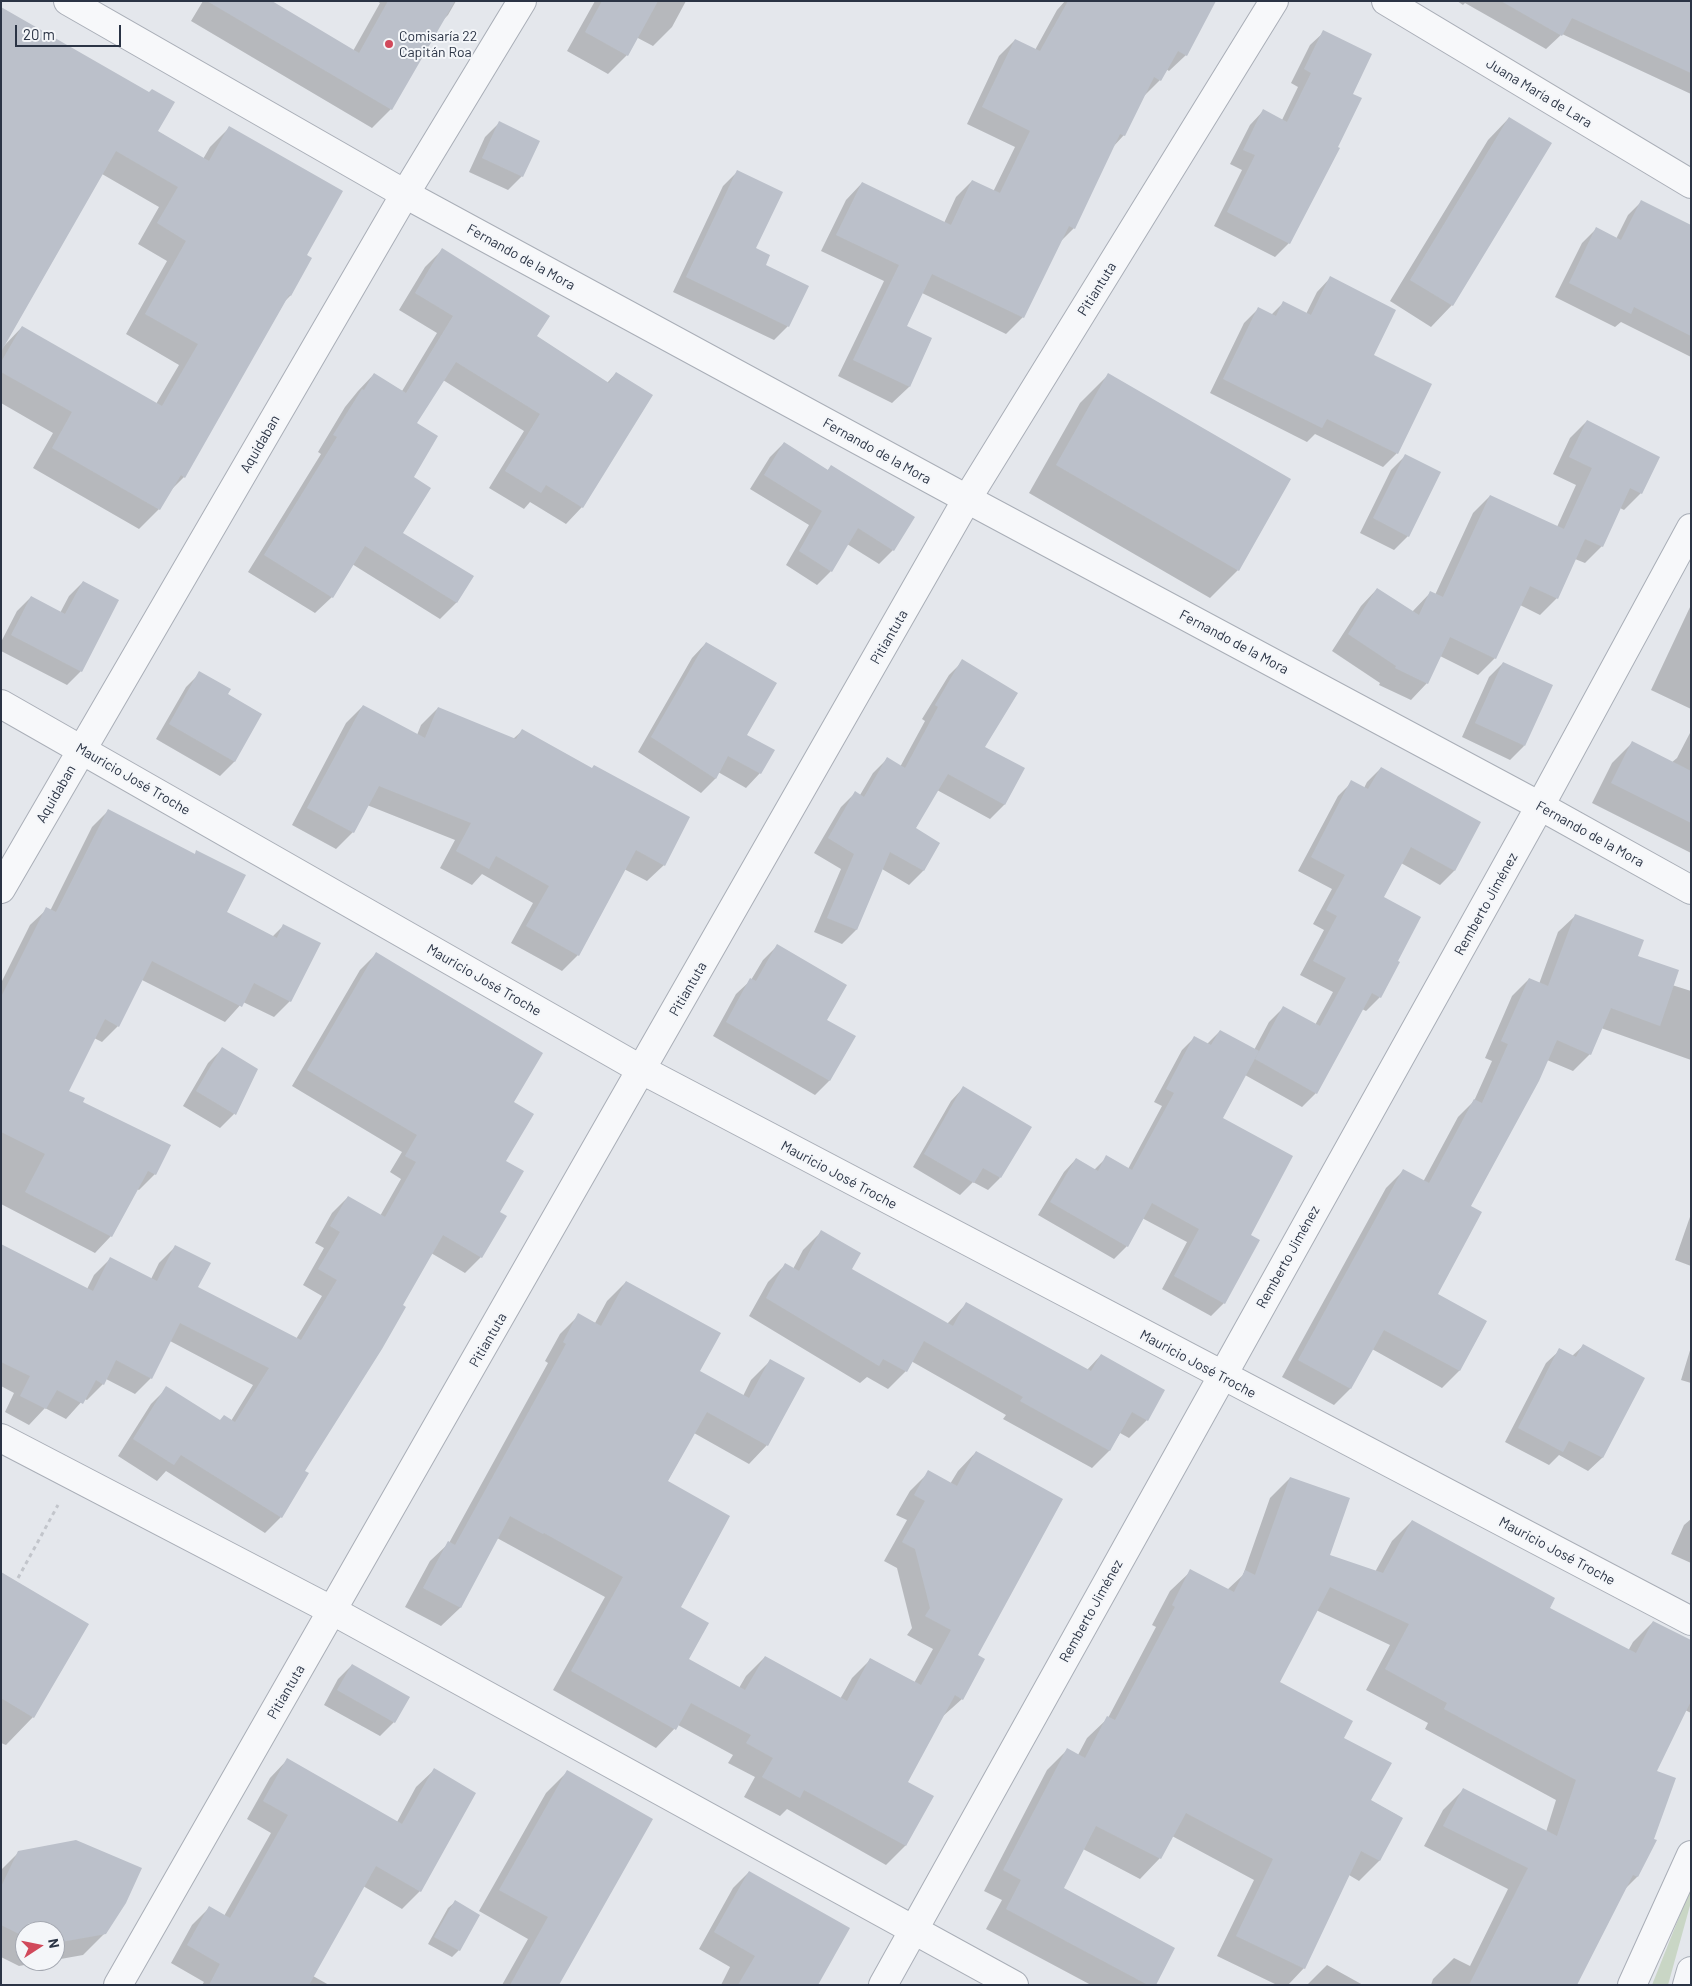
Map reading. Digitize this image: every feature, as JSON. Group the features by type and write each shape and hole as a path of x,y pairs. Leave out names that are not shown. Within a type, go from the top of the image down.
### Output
{"street":[{"name":"Fernando de la Mora","path":"68,1 405,194 967,500 1540,806 1691,890"},
{"name":"Aquidaban","path":"1,889 405,194 522,1"},
{"name":"Pitiantuta","path":"118,1985 967,500 1274,1"},
{"name":"Juana María de Lara","path":"1386,1 1691,184"},
{"name":"Remberto Jiménez","path":"883,1985 1540,806 1691,528"},
{"name":"Mauricio José Troche","path":"1,704 642,1070 1691,1621"},
{"path":"1,1438 333,1611 1014,1985"},
{"path":"1632,1985 1691,1855"},
{"path":"1687,1985 1691,1971"}],"path":[{"path":"18,1578 74,1476"}],"green space":[{"path":"1691,1887 1691,1902 1668,1985 1652,1985"}],"building":[{"path":"207,1 272,1 359,53 388,1 455,1 392,110"},
{"path":"602,1 658,1 628,56 585,32"},
{"path":"1068,1 1216,1 1187,56 1178,51 1161,81 1154,77 1125,136 1120,134 1075,229 1069,226 1024,318 932,274 907,326 932,338 910,387 853,360 899,265 836,235 862,182 951,225 972,180 1000,193 1030,131 982,107 1015,39 1040,51"},
{"path":"1501,1 1691,1 1691,73 1572,18 1562,36"},
{"path":"1,7 149,92 152,89 175,102 158,131 209,161 229,126 343,191 307,255 312,258 291,296 289,295 185,478 181,475 160,510 52,448 72,412 1,372 1,362 22,326 162,406 198,344 145,314 186,241 157,223 178,187 116,151 1,352"},
{"path":"1323,30 1372,54 1353,94 1362,98 1338,147 1340,148 1290,244 1227,212 1255,155 1243,150 1263,109 1287,122 1311,73 1304,69"},
{"path":"1509,117 1552,143 1453,306 1410,280"},
{"path":"499,121 540,141 523,177 482,158"},
{"path":"737,170 783,192 756,248 770,255 766,265 809,286 789,327 686,277"},
{"path":"1641,200 1691,225 1691,336 1634,307 1631,314 1569,283 1596,227 1621,240"},
{"path":"442,248 550,316 537,336 609,383 616,372 653,395 583,508 546,485 541,493 505,471 540,414 456,362 417,423 438,436 414,477 431,488 403,533 474,576 457,603 365,546 333,598 264,555 337,437 333,435 374,373 406,393 453,316 415,293"},
{"path":"1330,276 1396,310 1374,355 1432,384 1398,454 1327,419 1322,428 1223,379 1258,307 1276,316 1283,301 1311,315"},
{"path":"1108,373 1291,479 1239,571 1056,465"},
{"path":"1587,420 1660,457 1642,494 1630,488 1603,547 1585,539 1558,599 1530,586 1496,659 1450,637 1428,684 1395,668 1396,666 1348,634 1377,588 1419,615 1430,591 1443,597 1490,495 1564,529 1592,468 1569,457"},
{"path":"784,442 828,470 831,465 915,517 894,551 858,528 832,572 799,551 822,511 764,475"},
{"path":"1405,454 1441,472 1409,537 1373,518"},
{"path":"83,581 119,600 82,672 11,635 31,596 65,614"},
{"path":"706,642 777,683 747,735 775,750 761,774 728,756 716,779 651,737"},
{"path":"962,659 1018,693 985,747 1025,768 1005,805 948,774 916,828 940,843 924,871 890,852 857,930 827,918 854,854 828,838 855,791 864,797 887,757 905,768 938,707 935,705"},
{"path":"1503,662 1553,685 1525,746 1475,723"},
{"path":"199,671 231,689 228,694 262,714 235,762 169,724"},
{"path":"363,705 425,738 438,707 516,739 522,729 592,768 594,765 690,817 665,866 636,850 579,956 526,926 549,886 496,856 489,869 456,851 471,823 379,786 354,833 307,808"},
{"path":"1632,741 1691,771 1691,823 1611,783"},
{"path":"1381,767 1481,822 1455,871 1411,847 1384,897 1421,917 1381,998 1372,993 1317,1094 1255,1059 1283,1006 1320,1026 1346,978 1313,961 1337,916 1326,910 1345,875 1311,857 1351,780 1368,789"},
{"path":"108,809 195,854 196,850 246,875 227,912 277,938 283,924 321,943 291,1002 254,983 242,1007 152,961 119,1027 105,1019 69,1091 85,1098 83,1102 171,1145 156,1175 148,1171 112,1237 25,1192 45,1154 1,1132 1,997 46,907 56,912"},
{"path":"1575,914 1644,940 1638,956 1679,970 1660,1026 1611,1008 1591,1055 1557,1040 1539,1081 1471,1206 1482,1212 1438,1294 1487,1321 1460,1371 1384,1330 1351,1389 1298,1360 1403,1169 1429,1183 1474,1099 1482,1103 1508,1044 1501,1041 1529,978 1548,986"},
{"path":"777,944 847,985 827,1020 856,1036 830,1081 726,1022 750,978 756,981"},
{"path":"376,952 543,1053 514,1102 534,1114 506,1161 524,1171 500,1212 507,1216 482,1258 443,1235 403,1305 406,1307 382,1349 305,1471 309,1473 282,1518 181,1455 174,1465 133,1439 166,1386 220,1420 224,1415 235,1422 269,1368 180,1323 152,1379 116,1360 104,1385 96,1380 83,1404 57,1390 46,1409 20,1396 30,1376 1,1362 1,1244 93,1291 110,1257 157,1281 175,1245 211,1263 198,1287 301,1340 337,1280 318,1269 340,1232 330,1226 348,1196 385,1217 416,1162 405,1156 417,1135 307,1070"},
{"path":"1220,1030 1259,1051 1223,1118 1293,1156 1251,1235 1260,1240 1225,1304 1174,1276 1199,1229 1152,1203 1128,1247 1050,1202 1076,1158 1098,1171 1106,1155 1132,1170 1174,1093 1166,1089 1194,1036 1211,1045"},
{"path":"222,1047 258,1069 236,1115 196,1091"},
{"path":"963,1086 1032,1127 1001,1178 983,1168 974,1183 924,1154"},
{"path":"821,1230 861,1253 852,1269 953,1326 966,1302 1091,1371 1101,1354 1165,1390 1148,1421 1132,1412 1110,1451 1020,1401 1023,1397 924,1341 907,1372 883,1359 879,1366 766,1298 785,1263 799,1271"},
{"path":"626,1281 721,1333 700,1371 749,1398 770,1359 805,1378 768,1446 707,1412 668,1481 730,1516 681,1607 709,1623 689,1659 745,1690 765,1656 847,1701 870,1658 921,1685 951,1630 925,1616 930,1608 915,1549 902,1542 925,1501 914,1495 928,1470 957,1486 976,1451 1063,1499 978,1655 985,1659 963,1700 955,1695 908,1782 934,1796 906,1846 804,1790 800,1798 762,1777 773,1758 746,1743 751,1735 691,1703 676,1730 571,1671 623,1577 544,1533 510,1516 461,1608 423,1588 448,1541 455,1545 566,1344 563,1342 578,1313 601,1326"},
{"path":"1583,1344 1645,1378 1603,1458 1569,1441 1563,1452 1518,1428 1559,1348 1576,1357"},
{"path":"1290,1477 1350,1498 1330,1555 1383,1573 1412,1520 1555,1598 1550,1608 1636,1653 1653,1621 1691,1640 1691,1701 1657,1771 1676,1778 1654,1839 1657,1840 1638,1877 1633,1875 1577,1985 1469,1985 1528,1868 1443,1826 1463,1788 1557,1836 1576,1780 1444,1709 1447,1703 1385,1669 1409,1624 1330,1587 1280,1682 1353,1721 1344,1738 1392,1763 1371,1800 1403,1818 1380,1861 1361,1851 1305,1969 1236,1936 1273,1859 1186,1813 1161,1859 1096,1826 1064,1888 1175,1948 1156,1985 1148,1985 1006,1909 1021,1880 1003,1870 1067,1748 1085,1758 1107,1716 1115,1720 1175,1607 1172,1605 1190,1569 1234,1592 1245,1570 1255,1575"},
{"path":"1,1572 89,1624 34,1718 1,1698"},
{"path":"352,1664 410,1697 395,1723 337,1690"},
{"path":"287,1758 402,1824 434,1768 476,1793 421,1892 376,1866 309,1985 209,1985 220,1964 187,1945 209,1906 230,1918 288,1815 263,1801"},
{"path":"567,1770 653,1819 559,1985 510,1985 548,1917 499,1890"},
{"path":"76,1840 142,1868 126,1903 106,1934 65,1941 65,1921 15,1921 15,1932 1,1925 1,1887 18,1851"},
{"path":"749,1871 850,1928 818,1985 738,1985 755,1956 714,1932"},
{"path":"455,1900 480,1915 460,1951 434,1937"}],"place":[{"name":"Comisaría 22 Capitán Roa","path":"389,44"}]}
